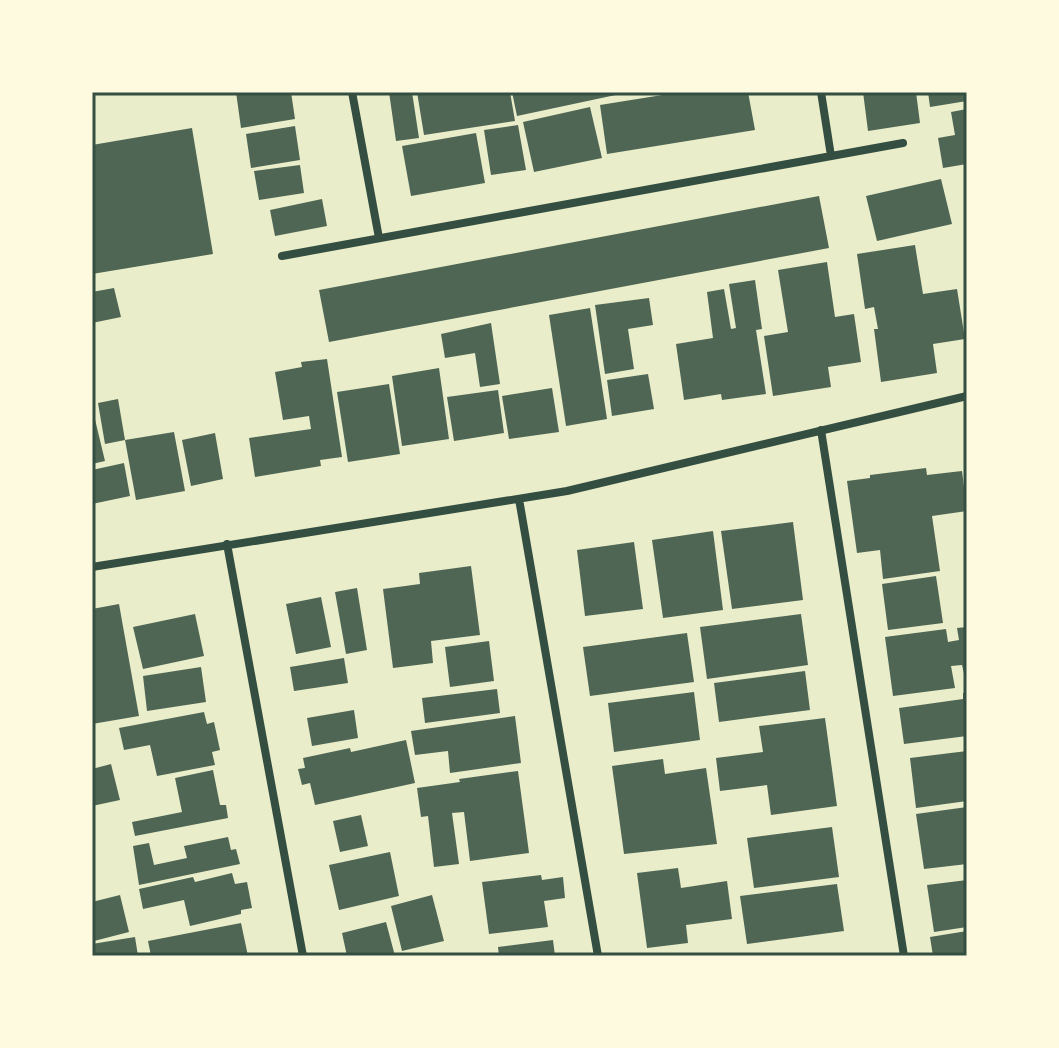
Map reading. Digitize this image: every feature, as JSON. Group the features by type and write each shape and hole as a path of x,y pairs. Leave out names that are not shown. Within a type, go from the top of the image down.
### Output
{"street":[{"path":"352,92 379,238"},
{"path":"821,92 831,156"},
{"path":"282,256 903,143"},
{"path":"92,567 567,491 967,396"},
{"path":"821,430 904,956"},
{"path":"519,499 598,956"},
{"path":"227,544 303,956"}],"building":[{"path":"236,92 291,92 295,119 241,128"},
{"path":"389,92 412,92 419,138 396,141"},
{"path":"417,92 510,92 515,121 424,135"},
{"path":"512,92 625,92 625,93 517,116"},
{"path":"681,92 748,92 755,130 607,154 600,105"},
{"path":"863,92 916,92 920,123 868,131"},
{"path":"928,92 967,92 967,101 930,107"},
{"path":"590,107 602,158 534,172 523,122"},
{"path":"967,109 967,164 943,168 938,138 955,135 951,112"},
{"path":"518,125 526,170 491,175 484,130"},
{"path":"295,126 300,160 251,168 246,134"},
{"path":"192,128 213,254 92,274 92,145"},
{"path":"476,133 485,183 411,196 402,146"},
{"path":"300,165 304,193 259,200 254,171"},
{"path":"941,179 952,224 877,241 866,196"},
{"path":"819,196 829,248 329,342 319,290"},
{"path":"322,199 327,226 275,236 270,210"},
{"path":"915,245 923,294 957,289 965,339 933,344 937,373 881,382 874,307 865,309 857,254"},
{"path":"827,262 835,317 854,314 861,362 828,367 831,387 773,396 764,336 788,332 778,270"},
{"path":"755,280 762,329 756,330 766,394 722,400 721,394 684,400 676,344 713,338 707,292 724,289 731,329 736,328 729,284"},
{"path":"114,288 121,317 92,323 92,292"},
{"path":"649,298 653,325 628,329 634,369 605,374 595,305"},
{"path":"590,308 607,419 566,426 549,315"},
{"path":"491,323 500,384 480,387 475,353 445,358 441,334"},
{"path":"327,359 342,457 320,460 321,466 255,477 249,438 311,429 309,416 283,420 275,372 302,367 301,362"},
{"path":"439,368 449,439 402,446 392,376"},
{"path":"648,374 654,409 612,416 607,380"},
{"path":"389,384 400,454 348,462 337,392"},
{"path":"552,388 559,432 509,439 502,396"},
{"path":"498,390 504,433 454,441 447,397"},
{"path":"118,399 125,440 105,444 98,403"},
{"path":"92,407 105,461 92,464"},
{"path":"174,432 185,491 136,500 125,440"},
{"path":"215,433 223,479 191,486 182,440"},
{"path":"124,463 130,496 92,504 92,470"},
{"path":"926,468 927,475 962,471 967,511 932,516 940,571 883,579 880,550 857,553 847,481"},
{"path":"793,522 803,600 732,609 721,531"},
{"path":"713,531 723,610 663,618 652,540"},
{"path":"634,542 643,609 585,616 577,550"},
{"path":"471,566 480,635 431,641 433,663 393,668 383,589 420,584 419,573"},
{"path":"936,576 943,623 888,630 882,584"},
{"path":"357,588 367,650 346,654 335,592"},
{"path":"321,597 331,647 296,654 286,604"},
{"path":"119,604 139,716 92,724 92,609"},
{"path":"195,614 204,656 143,669 133,627"},
{"path":"801,614 808,665 707,679 700,627"},
{"path":"967,627 967,686 962,665 951,666 955,688 893,696 885,637 946,629 948,642 959,640 957,628"},
{"path":"687,633 694,682 590,696 583,647"},
{"path":"489,641 494,681 450,687 445,647"},
{"path":"344,658 348,683 294,691 290,667"},
{"path":"201,667 206,702 147,711 143,676"},
{"path":"805,671 810,710 719,722 714,683"},
{"path":"497,689 500,713 425,723 422,698"},
{"path":"694,692 700,740 614,752 608,703"},
{"path":"967,692 967,736 904,744 899,708 963,699 963,693"},
{"path":"354,710 358,738 312,746 307,718"},
{"path":"204,712 207,724 214,722 220,750 212,752 215,765 157,776 150,745 124,750 119,728"},
{"path":"515,716 521,763 450,773 448,751 415,755 411,731"},
{"path":"825,718 837,806 771,815 767,785 720,791 716,758 763,752 759,726"},
{"path":"406,740 415,783 315,805 310,783 302,785 298,769 305,768 303,758"},
{"path":"967,751 967,801 916,808 910,758"},
{"path":"663,759 665,774 706,768 717,844 624,854 612,766"},
{"path":"111,764 120,800 92,806 92,769"},
{"path":"213,770 220,805 226,805 228,818 135,836 132,822 182,812 175,778"},
{"path":"518,771 529,853 470,861 464,812 452,813 459,864 434,867 428,816 421,817 417,788"},
{"path":"967,807 967,864 924,869 916,814"},
{"path":"361,815 368,846 340,852 333,821"},
{"path":"832,827 839,877 754,888 747,838"},
{"path":"228,837 231,850 236,849 240,864 139,885 133,846 149,843 154,865 187,858 184,846"},
{"path":"390,852 399,896 339,910 329,865"},
{"path":"678,868 681,888 727,881 732,919 686,925 688,943 647,948 637,873"},
{"path":"232,873 235,884 247,882 252,908 241,910 241,914 190,926 184,900 143,909 139,889 193,877 195,882"},
{"path":"541,875 542,880 563,877 565,898 544,901 548,927 489,934 482,882"},
{"path":"967,880 967,927 934,932 927,885"},
{"path":"837,884 844,931 747,944 740,896"},
{"path":"120,895 129,932 94,941 92,902"},
{"path":"432,895 444,941 402,951 391,906"},
{"path":"386,922 395,956 347,956 342,933"},
{"path":"241,923 248,956 151,956 148,941"},
{"path":"967,931 967,956 933,956 930,937"},
{"path":"135,937 138,956 92,956 92,944"},
{"path":"553,940 555,956 499,956 498,947"}]}
